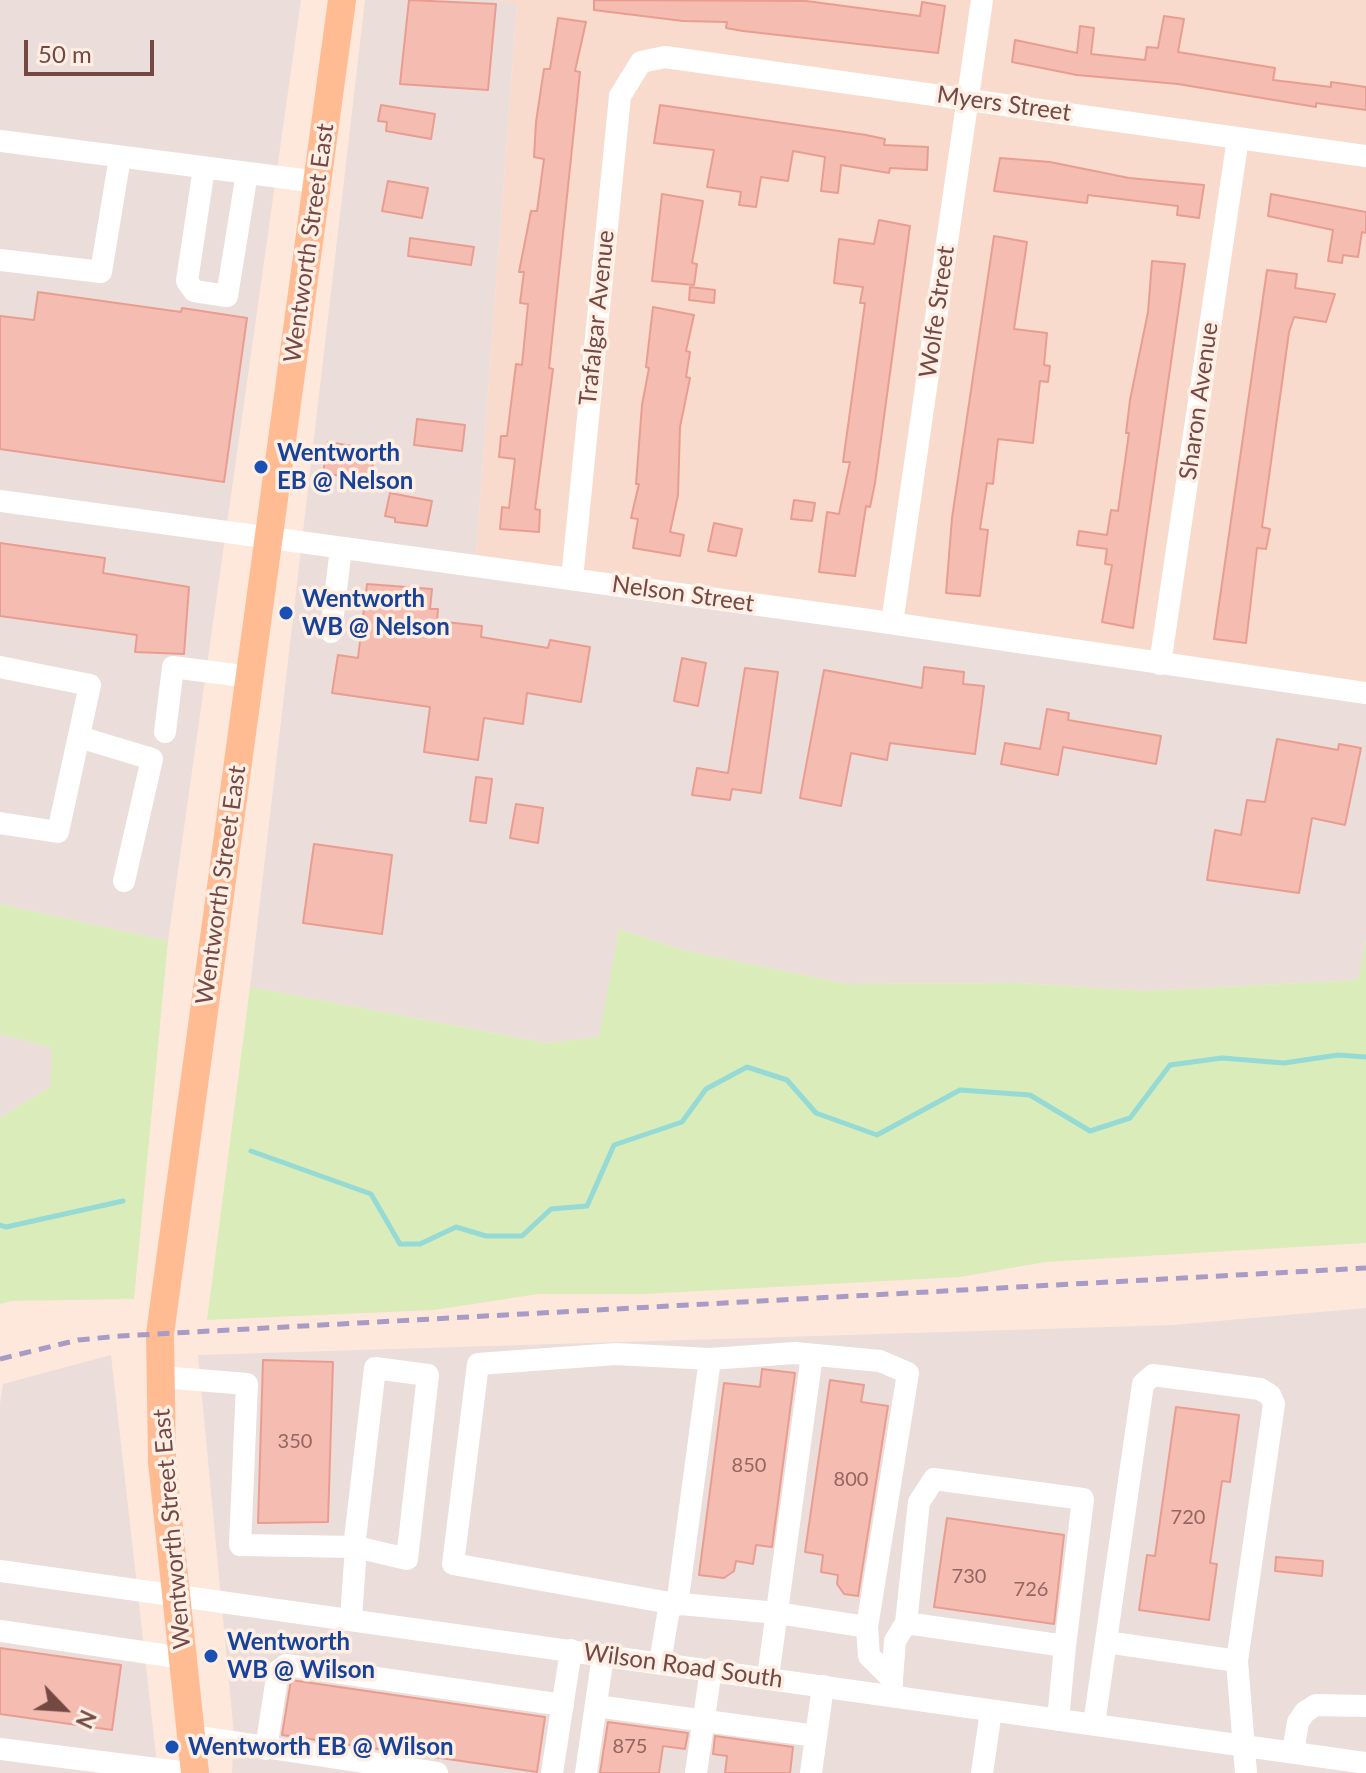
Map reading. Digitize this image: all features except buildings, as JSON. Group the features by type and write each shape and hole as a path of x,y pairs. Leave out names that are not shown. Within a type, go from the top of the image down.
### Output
{"main road":[{"name":"Wentworth Street East","path":"195,1773 162,1462 162,1318 342,0"}],"street":[{"name":"Wolfe Street","path":"892,623 982,0"},
{"name":"Myers Street","path":"641,62 665,57 1366,156"},
{"name":"Trafalgar Avenue","path":"572,579 620,96 641,62"},
{"name":"Sharon Avenue","path":"1160,664 1238,138"},
{"path":"0,141 318,182"},
{"path":"0,260 101,272 120,157"},
{"path":"204,168 187,281 194,291 227,296 247,173"},
{"name":"Nelson Street","path":"0,501 892,623 1366,693"},
{"path":"331,632 341,548"},
{"path":"0,667 90,685 58,832 0,823"},
{"path":"165,732 173,667 250,677"},
{"path":"79,737 152,759 124,881"},
{"path":"867,1627 777,1613 673,1604 453,1564 478,1364 616,1354 710,1359 812,1355 880,1361 908,1373 874,1606 867,1627 869,1656 892,1687"},
{"path":"768,1677 812,1355"},
{"path":"660,1662 673,1604 710,1359"},
{"path":"161,1377 247,1384 240,1545 356,1547 407,1559 428,1375 375,1368 356,1547 351,1618"},
{"path":"1094,1724 1143,1384 1153,1375 1260,1389 1270,1395 1274,1404 1237,1661 1246,1773"},
{"path":"892,1687 895,1641 906,1623 919,1502 934,1479 1083,1499 1058,1720"},
{"name":"Wilson Road South","path":"0,1571 823,1686 892,1687 991,1711 1366,1763"},
{"path":"906,1623 1065,1646"},
{"path":"0,1631 183,1658"},
{"path":"1106,1642 1237,1661"},
{"path":"552,1773 571,1650"},
{"path":"586,1773 603,1655"},
{"path":"266,1749 278,1671 286,1665 563,1705"},
{"path":"696,1773 711,1669"},
{"path":"811,1773 823,1686"},
{"path":"1293,1752 1298,1722 1316,1705 1366,1706"},
{"path":"596,1706 816,1736"},
{"path":"982,1773 991,1711"},
{"path":"192,1736 437,1773"},
{"path":"0,1749 188,1773"}],"shaded area":[{"path":"0,0 301,0 168,941 0,904"},
{"path":"365,0 495,0 517,4 475,567 1366,703 1366,940 1359,980 1145,991 1019,983 847,984 682,950 619,929 600,1037 546,1043 250,987"},
{"path":"495,0 1366,0 1366,703 475,567 517,5"},
{"path":"0,1034 52,1048 54,1069 50,1087 0,1118"},
{"path":"1366,1308 1366,1773 232,1773 234,1735 198,1355 1173,1325"},
{"path":"111,1355 158,1773 0,1773 0,1404 3,1384"}],"green space":[{"path":"0,904 168,941 134,1299 11,1301 0,1304 0,1118 50,1087 52,1048 0,1034"},
{"path":"619,929 682,950 847,984 1019,983 1145,991 1358,980 1366,940 1366,1243 1045,1262 960,1277 645,1294 538,1294 434,1310 207,1320 250,987 546,1043 599,1037"}],"waterway":[{"path":"251,1151 371,1194 400,1244 420,1244 456,1227 486,1236 522,1236 551,1209 587,1206 614,1145 682,1122 706,1089 747,1067 787,1080 816,1113 877,1135 960,1090 1030,1095 1090,1131 1130,1118 1170,1065 1222,1058 1284,1063 1338,1055 1366,1057"},
{"path":"0,1225 6,1227 123,1201"}],"railway":[{"path":"0,1359 78,1340 120,1336 1366,1268"}],"place":[{"name":"Wentworth EB @ Nelson","path":"261,467"},
{"name":"Wentworth WB @ Nelson","path":"286,613"},
{"name":"Wentworth WB @ Wilson","path":"211,1656"},
{"name":"Wentworth EB @ Wilson","path":"172,1747"}]}
